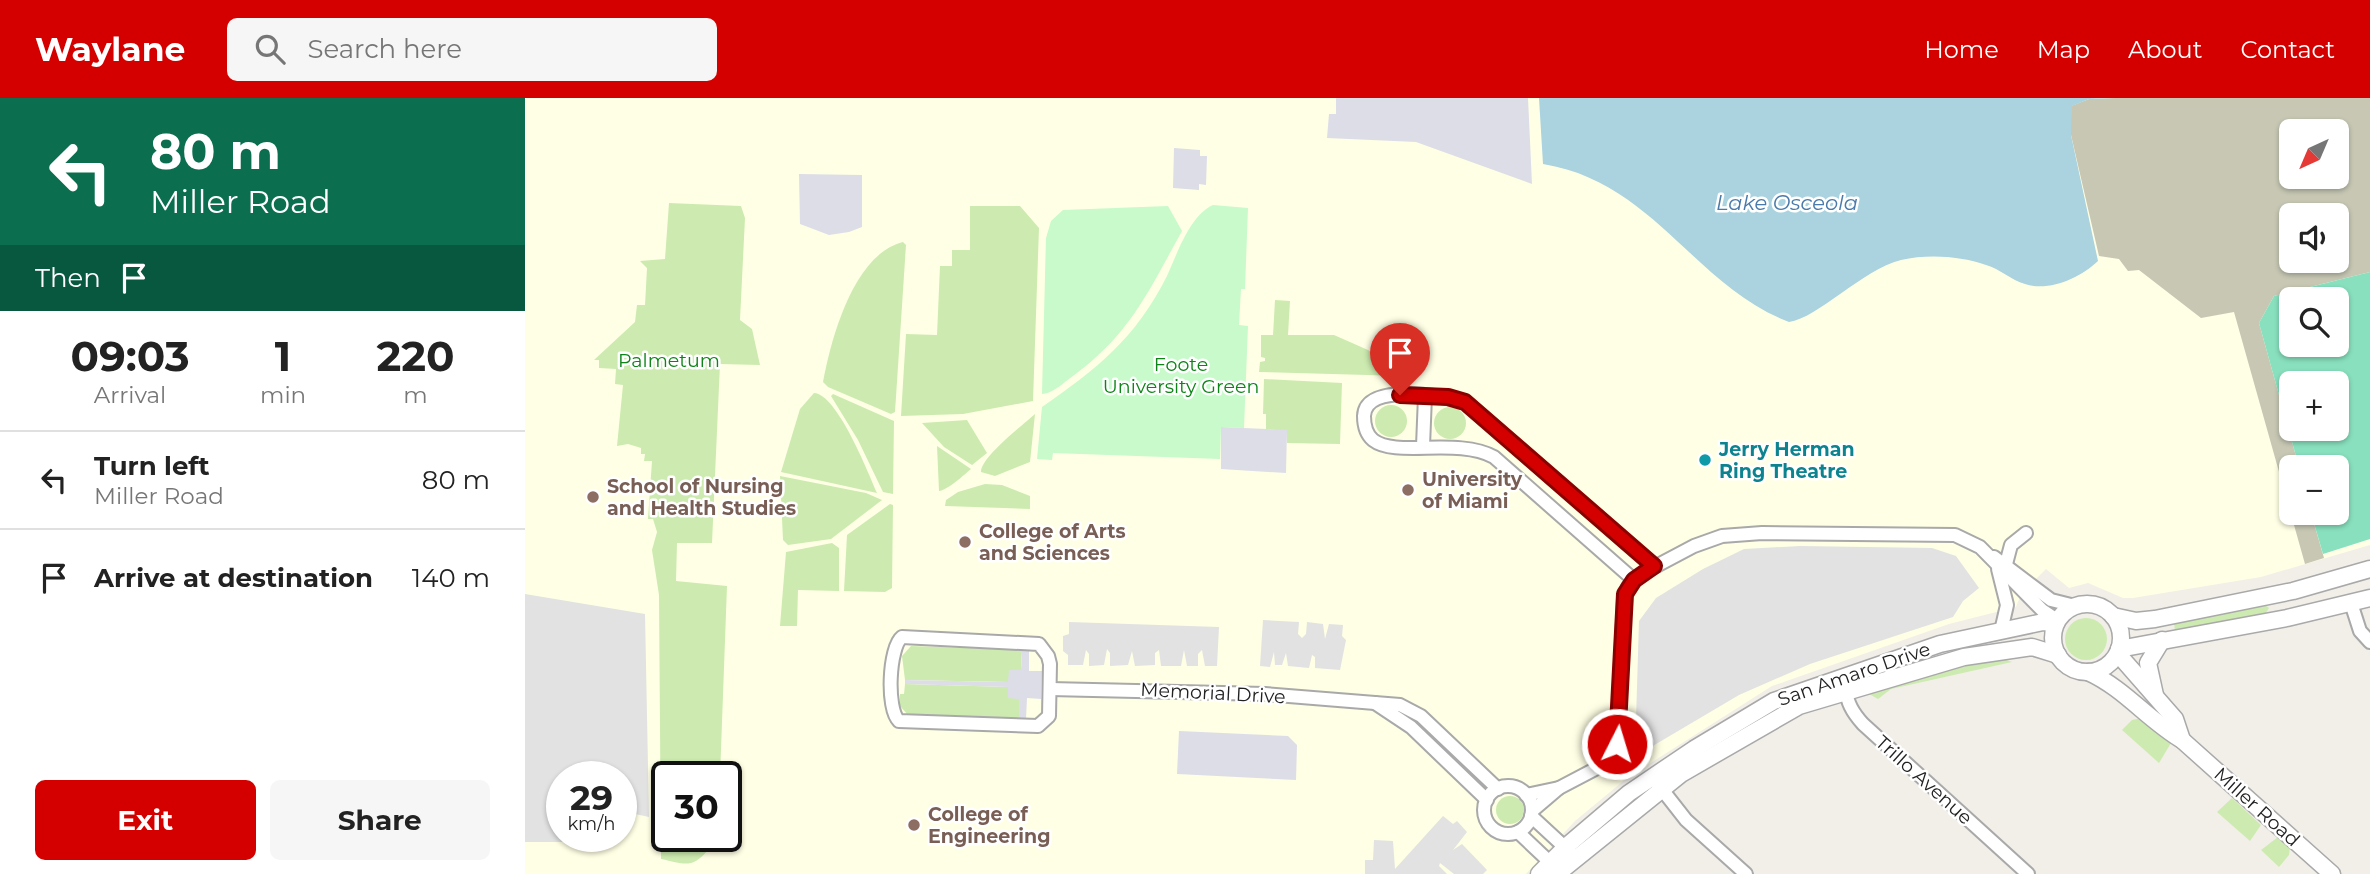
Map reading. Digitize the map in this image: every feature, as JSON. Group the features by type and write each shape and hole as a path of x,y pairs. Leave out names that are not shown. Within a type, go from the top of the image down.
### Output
{"street":[{"path":"1634,580 1494,457 1468,447 1384,446 1371,438 1364,425 1364,410 1371,400 1383,394 1465,402 1654,566"},
{"path":"1423,446 1425,396"},
{"path":"1559,788 1526,795 1511,787 1498,789 1487,800 1485,814 1491,826 1503,834 1518,832 1531,814 1559,788 1601,766 1617,744 1624,600 1634,580 1654,566 1708,540 1739,533 1936,533 1961,537 2050,600 2075,606 2089,604 2102,607 2113,616 2120,628 2119,651 2108,665 2088,672 2068,666 2058,655 2053,643 2057,621 2075,606"},
{"path":"2001,631 2007,605 2002,566 2011,545 2026,533"},
{"path":"2002,566 2042,610 2057,621"},
{"path":"2113,616 2136,621 2155,619 2293,590 2370,569"},
{"path":"2119,651 2370,598"},
{"path":"2351,603 2360,631 2370,642"},
{"name":"San Amaro Drive","path":"1551,871 1657,783 1775,701 1835,678 1853,675 1940,644 2057,621"},
{"path":"902,637 1032,642 1039,644 1048,656 1050,689 1049,716 1038,726 903,723 894,717 890,704 894,648 902,637"},
{"path":"2156,698 2148,663 2162,640"},
{"name":"San Amaro Drive","path":"1657,783 1787,711 1845,692 1937,663 1991,652 2036,647 2058,655"},
{"name":"Miller Road","path":"2119,651 2175,719 2182,740"},
{"name":"Miller Road","path":"2088,672 2113,685 2165,730 2182,740 2332,874"},
{"path":"1845,692 1853,675"},
{"name":"Memorial Drive","path":"1050,689 1265,694 1400,705 1421,716 1498,789"},
{"name":"Trillo Avenue","path":"1845,692 1851,709 1863,724 2028,874"},
{"name":"Memorial Drive","path":"1375,703 1411,727 1487,800"},
{"path":"1657,783 1686,820 1746,874"},
{"path":"1526,795 1531,814 1571,852"},
{"path":"1518,832 1551,871"}],"shaded area":[{"name":"University of Miami","path":"525,98 2370,98 2370,545 2261,577 2133,598 2123,598 2088,583 2069,588 2046,569 2021,594 2016,607 1949,624 1772,686 1627,778 1575,821 1526,874 525,874"},
{"path":"1336,98 1528,98 1532,184 1416,142 1327,138 1329,114 1336,114"},
{"path":"2114,98 2370,98 2370,272 2310,287 2279,287 2279,295 2274,296 2259,323 2279,395 2279,441 2292,441 2296,455 2279,455 2279,472 2234,312 2201,318 2139,270 2128,271 2119,259 2099,256 2071,135 2071,106 2089,99"},
{"path":"1174,148 1200,150 1200,156 1207,156 1206,185 1199,184 1199,190 1173,188"},
{"path":"799,174 862,175 862,227 829,235 800,224"},
{"path":"1221,427 1287,430 1286,473 1221,469"},
{"path":"2294,525 2314,525 2324,558 2305,564"},
{"path":"1800,546 1932,548 1956,556 1979,588 1963,601 1953,617 1810,664 1739,695 1651,747 1636,720 1639,621 1656,598 1703,569 1744,549"},
{"path":"525,594 645,614 649,817 637,814 637,761 546,761 546,842 525,842"},
{"path":"1263,620 1299,622 1298,634 1302,638 1306,634 1307,622 1323,624 1325,639 1329,624 1343,625 1342,636 1346,640 1340,670 1315,668 1315,657 1312,655 1309,668 1288,666 1286,653 1282,665 1275,665 1274,652 1270,667 1260,666"},
{"path":"1069,622 1219,627 1217,666 1205,666 1202,650 1198,654 1198,666 1187,666 1184,650 1181,666 1161,666 1159,650 1155,653 1155,665 1135,666 1132,651 1128,665 1110,666 1110,653 1107,649 1104,665 1089,666 1089,654 1086,650 1083,665 1068,665 1068,655 1063,651 1063,636 1069,634"},
{"path":"1022,650 1029,651 1029,671 1042,671 1041,699 1027,698 1026,719 1019,719 1019,699 1008,698 1008,687 905,684 905,680 1008,682 1009,670 1021,670"},
{"path":"1179,731 1288,736 1297,745 1296,780 1177,774"},
{"path":"1443,816 1453,824 1457,821 1467,832 1453,850 1462,844 1487,870 1483,874 1454,874 1440,863 1439,866 1447,874 1365,874 1365,860 1373,860 1374,840 1393,841 1395,869"}],"green space":[{"name":"Palmetum","path":"669,203 741,206 745,218 740,320 752,329 760,365 720,364 712,543 677,543 676,581 727,586 721,761 660,761 659,595 652,550 657,532 653,519 648,519 652,461 644,461 645,454 641,454 641,448 628,444 617,446 623,385 615,384 616,369 599,368 599,360 594,360 635,322 637,305 645,305 647,268 640,261 665,259"},
{"name":"Foote University Green","path":"1213,205 1248,208 1245,289 1241,289 1239,325 1248,326 1244,428 1221,427 1220,459 1053,453 1052,460 1037,459 1042,407 1098,365 1128,335 1155,298 1191,226"},
{"path":"970,206 1020,206 1039,228 1033,401 963,414 901,416 906,334 937,335 940,266 952,266 952,250 970,250"},
{"name":"Foote University Green","path":"1168,206 1182,231 1135,312 1090,363 1056,389 1042,394 1046,238 1051,221 1063,210"},
{"path":"903,242 906,245 895,412 891,414 828,387 823,382 839,322 858,280 886,250"},
{"path":"2370,272 2370,539 2323,554 2315,525 2349,525 2349,455 2296,455 2292,441 2349,441 2349,371 2279,371 2279,395 2259,323 2274,296 2279,295 2279,357 2349,357 2349,287 2310,287"},
{"path":"1275,300 1290,301 1288,335 1334,335 1368,350 1402,376 1259,372 1260,362 1265,361 1265,358 1261,357 1261,335 1273,335"},
{"path":"1264,379 1342,383 1340,444 1287,443 1286,431 1266,429 1266,414 1263,414"},
{"path":"814,393 823,397 842,420 877,493 781,472 800,409"},
{"path":"833,394 894,421 893,494 883,492 858,440 831,396"},
{"path":"1391,405 1403,409 1407,421 1403,433 1391,437 1379,433 1375,421 1379,409"},
{"path":"1450,407 1462,411 1466,423 1462,435 1450,439 1438,435 1434,423 1438,411"},
{"path":"1035,414 1030,462 995,476 981,472 995,450"},
{"path":"967,420 987,453 972,465 944,447 922,423"},
{"path":"937,446 971,469 939,491"},
{"path":"780,476 866,493 882,500 831,539 788,545 783,540"},
{"path":"985,484 1002,485 1030,496 1030,509 945,506 946,500 958,492"},
{"path":"890,504 893,505 892,588 885,592 844,591 847,535"},
{"path":"832,543 839,548 839,591 798,590 797,626 780,626 786,552"},
{"path":"2264,604 2269,608 2264,616 2175,631 2174,623"},
{"path":"2086,618 2101,624 2107,639 2101,654 2086,660 2071,654 2065,639 2071,624"},
{"path":"911,646 1022,650 1021,670 1008,682 905,680 902,656"},
{"path":"2004,659 2012,662 1891,689 1878,699 1869,694 1947,669"},
{"path":"905,684 1008,687 1019,699 1019,719 908,715 900,706 900,694 904,694"},
{"path":"2141,718 2171,743 2159,763 2122,730 2132,720"},
{"path":"1510,796 1520,800 1524,810 1520,820 1510,824 1500,820 1496,810 1500,800"},
{"path":"2232,798 2261,825 2250,841 2217,812"},
{"path":"2278,837 2290,847 2289,855 2279,867 2261,850"},
{"name":"Palmetum","path":"661,852 706,852 692,863 661,859"}],"water":[{"name":"Lake Osceola","path":"1539,98 2114,98 2089,99 2072,106 2071,135 2098,261 2064,282 2034,286 1976,262 1955,258 1911,258 1886,265 1813,312 1789,322 1756,306 1726,285 1645,212 1615,191 1582,174 1543,164"}],"place":[{"name":"Jerry Herman Ring Theatre","path":"1705,460"},
{"name":"University of Miami","path":"1408,490"},
{"name":"School of Nursing and Health Studies","path":"593,497"},
{"name":"College of Arts and Sciences","path":"965,542"},
{"name":"College of Engineering","path":"914,825"}],"route":[{"path":"1400,395 1448,397 1465,402 1654,566 1634,580 1625,594 1620,731 1617,744"}]}
